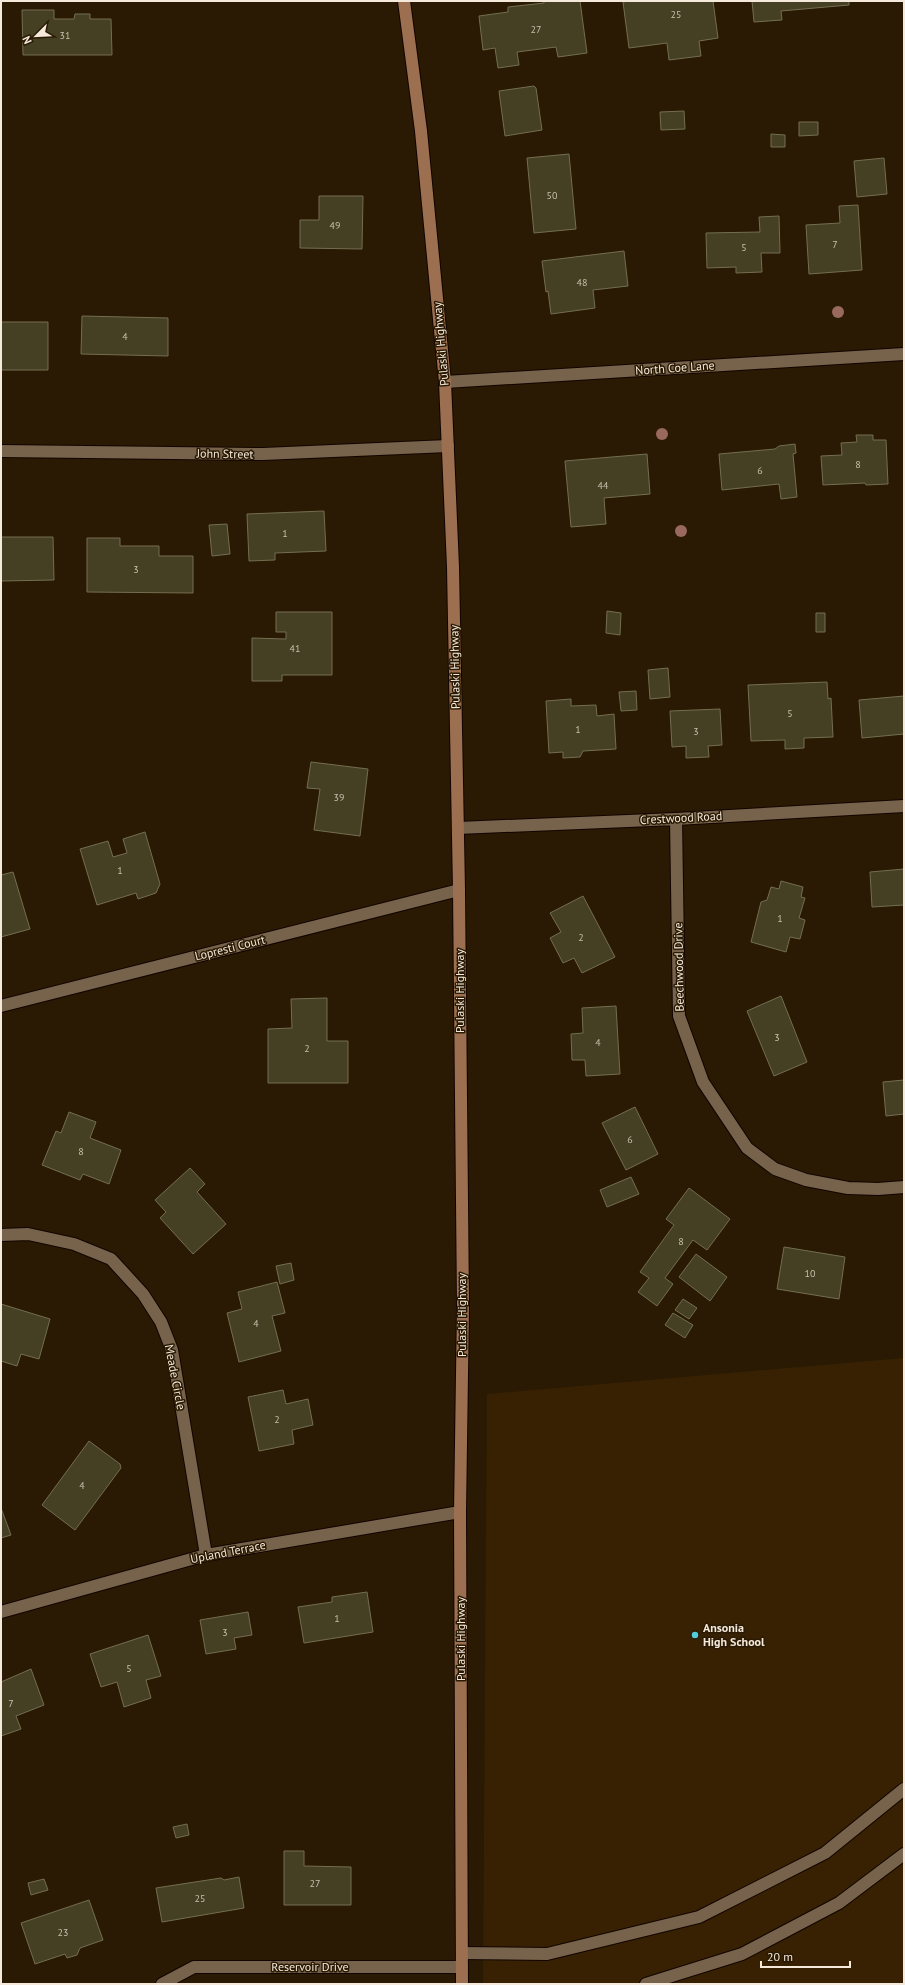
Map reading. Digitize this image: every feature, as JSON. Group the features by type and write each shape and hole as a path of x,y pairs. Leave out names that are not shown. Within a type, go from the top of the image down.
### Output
{"main road":[{"name":"Pulaski Highway","path":"404,1 421,131 445,382 453,567 459,890 463,1305 460,1512 462,1984"}],"street":[{"name":"North Coe Lane","path":"445,382 904,354"},
{"name":"John Street","path":"1,451 264,454 448,446"},
{"name":"Crestwood Road","path":"458,828 676,819 904,806"},
{"name":"Beechwood Drive","path":"676,819 679,1016 703,1082 747,1148 775,1168 806,1180 848,1188 878,1189 904,1187"},
{"name":"Lopresti Court","path":"1,1006 459,890"},
{"name":"Meade Circle","path":"1,1235 28,1234 74,1244 111,1259 143,1294 161,1322 172,1350 206,1554"},
{"name":"Upland Terrace","path":"1,1612 206,1554 460,1512"},
{"path":"462,1953 547,1954 699,1917 825,1853 904,1789"},
{"path":"646,1984 742,1954 839,1903 904,1854"},
{"name":"Reservoir Drive","path":"162,1984 194,1967 462,1967"}],"shaded area":[{"name":"Ansonia High School","path":"904,1358 904,1984 483,1984 487,1394"}],"building":[{"path":"544,1 580,1 587,53 558,57 556,47 517,52 519,65 498,68 495,48 483,50 479,16 508,12 508,7 544,3"},
{"path":"713,1 718,38 699,41 701,56 669,60 667,43 629,48 623,2"},
{"path":"752,1 849,1 849,5 781,11 782,20 754,22"},
{"path":"22,10 54,10 54,19 74,19 75,14 90,14 90,19 111,19 112,55 23,55"},
{"path":"534,86 536,88 542,130 505,136 499,91"},
{"path":"684,111 685,129 661,130 660,112"},
{"path":"799,122 818,122 818,135 799,136"},
{"path":"771,134 785,135 785,147 771,147"},
{"path":"569,154 576,229 534,233 527,158"},
{"path":"884,158 887,194 857,197 854,161"},
{"path":"319,196 363,196 362,249 300,248 300,220 319,220"},
{"path":"858,205 862,270 809,274 806,225 840,223 839,206"},
{"path":"779,216 780,253 761,253 762,272 736,273 736,267 707,268 706,233 760,232 759,217"},
{"path":"624,251 628,286 593,290 595,308 551,314 548,291 546,292 542,261"},
{"path":"82,316 168,318 168,356 81,354"},
{"path":"1,322 48,322 48,370 1,370"},
{"path":"856,435 873,435 873,440 886,440 888,484 866,485 865,483 823,485 821,456 842,455 841,443 857,442"},
{"path":"795,444 796,453 793,454 797,497 781,499 779,484 722,490 719,454 775,449 779,446"},
{"path":"647,454 650,494 604,498 606,524 571,527 565,461"},
{"path":"324,511 326,551 275,553 275,560 249,561 247,514"},
{"path":"227,524 230,554 212,556 209,525"},
{"path":"1,537 53,537 54,580 1,581"},
{"path":"87,538 120,538 120,546 159,546 159,556 193,556 193,593 87,592"},
{"path":"607,611 621,613 620,635 606,633"},
{"path":"276,612 332,612 332,675 282,675 282,681 252,681 252,638 286,639 286,632 276,632"},
{"path":"816,613 825,613 825,632 816,632"},
{"path":"668,668 670,697 650,699 648,670"},
{"path":"827,682 828,699 831,698 833,737 804,738 804,748 785,749 785,740 751,741 748,685"},
{"path":"636,691 637,710 621,711 619,692"},
{"path":"904,696 904,734 862,738 859,700"},
{"path":"571,699 571,706 596,705 597,716 614,714 616,749 583,751 580,757 563,758 563,752 549,753 546,701"},
{"path":"720,709 722,745 708,746 709,757 686,758 686,746 672,747 670,711"},
{"path":"311,762 368,769 360,836 314,830 320,789 307,788"},
{"path":"145,832 160,884 156,893 138,899 136,893 97,905 80,849 108,841 113,857 127,853 123,839"},
{"path":"904,869 904,905 872,907 870,872"},
{"path":"13,872 30,929 1,937 1,875"},
{"path":"781,881 803,887 801,897 805,898 799,918 805,920 800,939 790,937 786,952 751,942 761,902 767,900 771,887 779,889"},
{"path":"583,896 615,957 582,973 574,958 563,963 550,938 561,932 550,913"},
{"path":"781,996 807,1062 774,1076 747,1011"},
{"path":"327,998 327,1041 348,1041 348,1083 268,1083 268,1029 292,1028 291,999"},
{"path":"616,1006 620,1074 586,1076 585,1060 572,1060 571,1034 583,1033 582,1008"},
{"path":"904,1080 904,1114 886,1116 883,1082"},
{"path":"635,1107 658,1154 626,1170 602,1123"},
{"path":"69,1112 96,1122 90,1138 121,1150 109,1184 83,1174 80,1180 42,1165 56,1131 61,1133"},
{"path":"190,1168 205,1184 197,1192 226,1224 193,1254 160,1218 166,1212 155,1200"},
{"path":"631,1177 639,1194 607,1207 600,1190"},
{"path":"689,1188 730,1219 707,1250 693,1240 665,1278 673,1284 657,1306 638,1292 649,1278 640,1272 674,1225 666,1219"},
{"path":"784,1247 845,1257 839,1299 777,1289"},
{"path":"696,1254 727,1277 710,1301 679,1277"},
{"path":"291,1263 294,1280 280,1284 276,1266"},
{"path":"277,1282 285,1313 272,1316 281,1351 239,1362 227,1313 242,1309 238,1292"},
{"path":"683,1299 697,1308 689,1319 675,1310"},
{"path":"1,1304 50,1319 39,1359 21,1354 17,1366 1,1361"},
{"path":"673,1313 693,1325 685,1338 665,1325"},
{"path":"283,1390 286,1404 308,1399 313,1425 292,1430 294,1444 259,1451 248,1397"},
{"path":"89,1441 120,1464 121,1468 75,1530 42,1505"},
{"path":"1,1508 11,1535 1,1538"},
{"path":"367,1592 373,1632 304,1643 298,1607 332,1602 332,1597"},
{"path":"248,1612 252,1635 234,1638 236,1649 206,1654 200,1620"},
{"path":"148,1635 161,1676 146,1680 151,1698 124,1707 117,1682 101,1687 90,1654"},
{"path":"31,1669 44,1705 16,1716 21,1729 1,1736 1,1682"},
{"path":"187,1824 189,1835 176,1838 173,1827"},
{"path":"284,1851 304,1851 304,1866 351,1867 351,1905 284,1905"},
{"path":"239,1877 244,1908 162,1922 156,1888 221,1878 224,1880"},
{"path":"44,1879 48,1890 31,1895 28,1883"},
{"path":"89,1900 103,1940 80,1948 77,1955 67,1958 65,1954 35,1964 21,1923"}],"place":[{"name":"Ansonia High School","path":"695,1635"}]}
